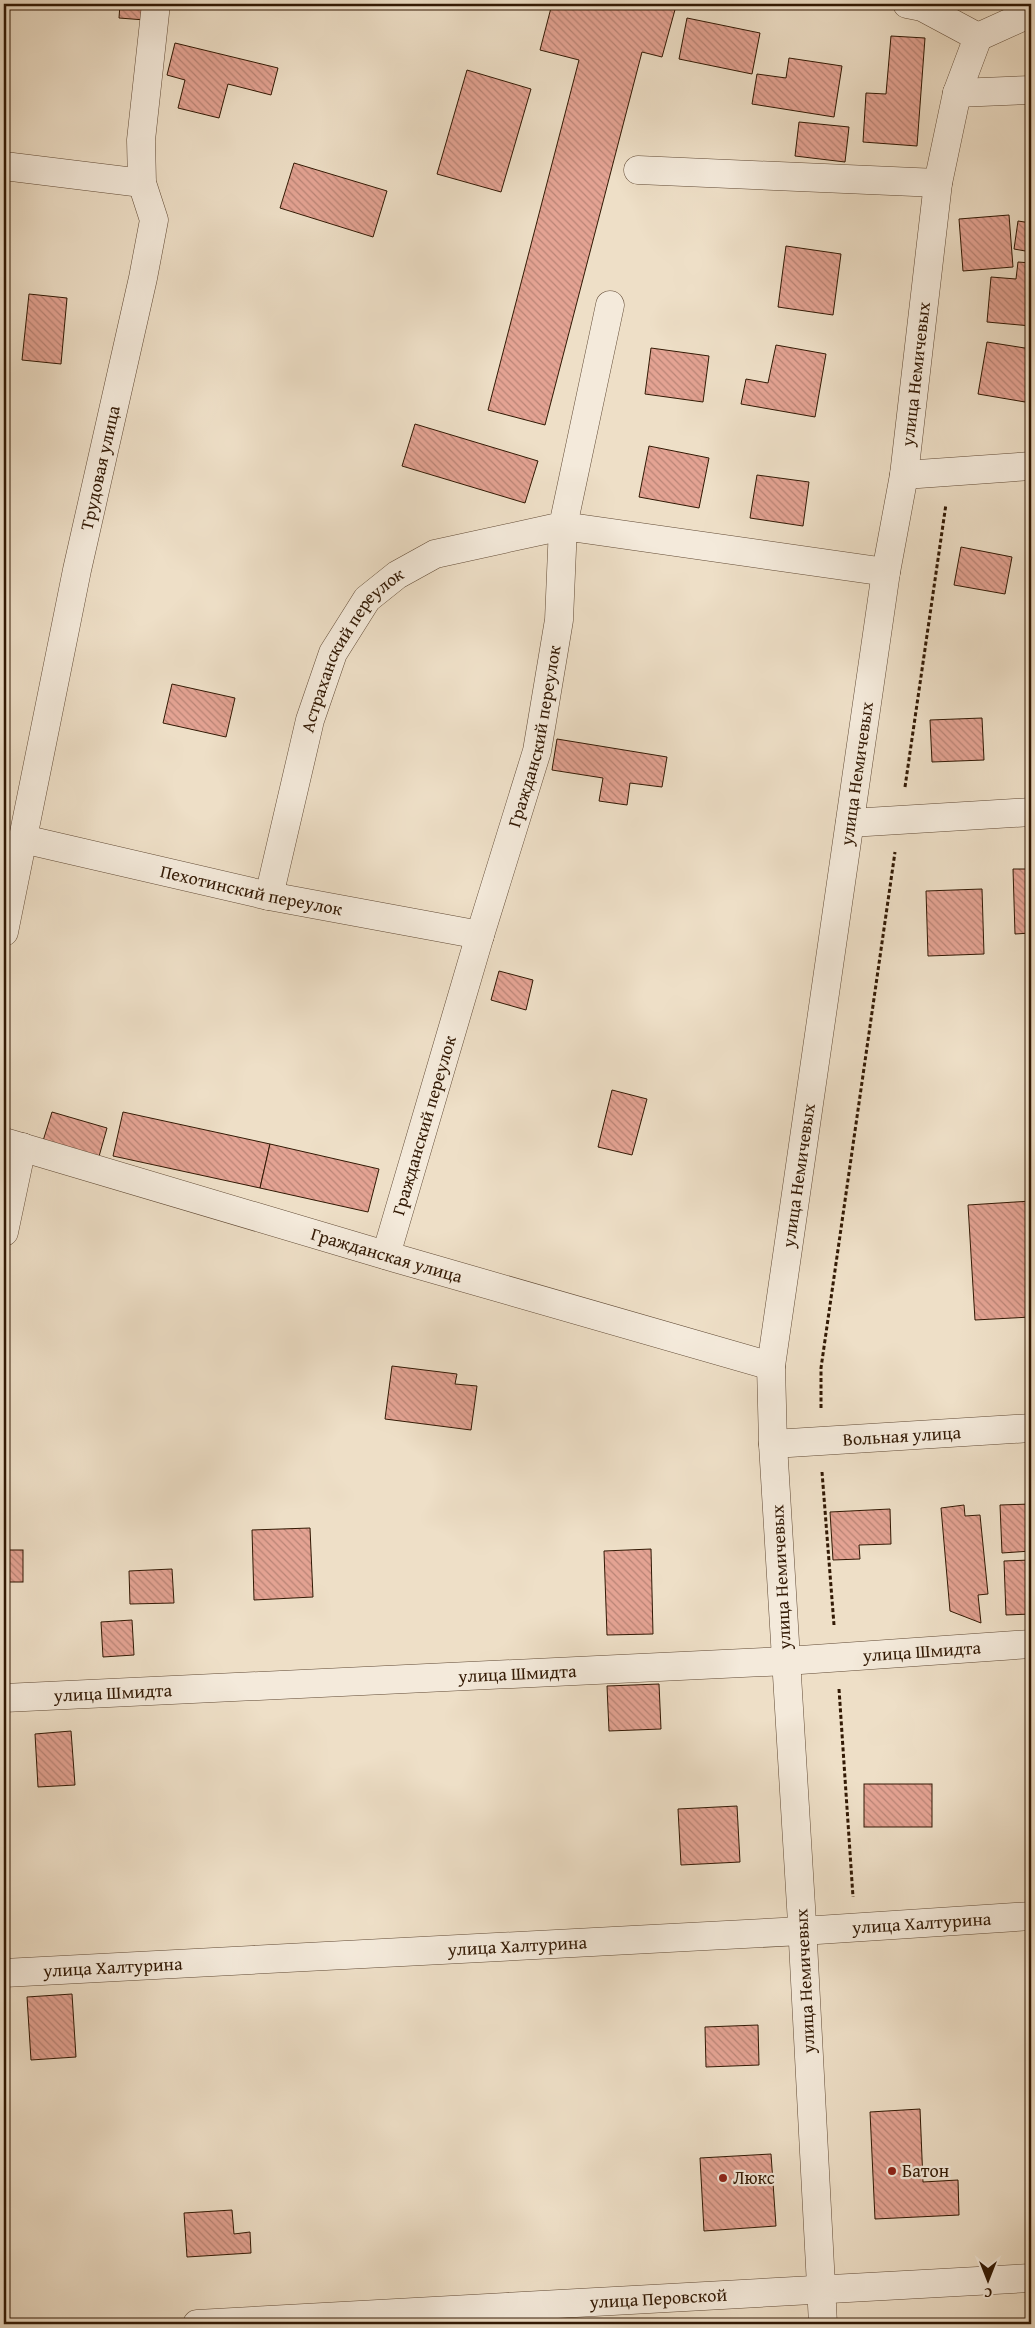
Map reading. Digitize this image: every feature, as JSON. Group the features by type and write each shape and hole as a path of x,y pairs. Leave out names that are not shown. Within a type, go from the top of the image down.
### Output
{"street":[{"name":"Трудовая улица","path":"4,932 77,570 143,278 154,220 142,183 141,140 156,4"},
{"path":"907,4 922,6 978,37 1031,13"},
{"name":"улица Немичевых","path":"823,2324 773,1444 771,1366 886,572 904,475 938,183 957,93 978,37"},
{"path":"957,93 1031,90"},
{"path":"4,166 142,183"},
{"path":"638,170 938,183"},
{"name":"Гражданский переулок","path":"386,1255 480,934 537,751 559,620 563,526 610,305"},
{"path":"904,475 1031,466"},
{"path":"563,526 886,572"},
{"name":"Астраханский переулок","path":"269,896 310,720 332,653 367,599 397,574 436,554 563,526"},
{"path":"850,823 1031,812"},
{"name":"Пехотинский переулок","path":"23,839 269,896 480,934"},
{"path":"4,1232 13,1144"},
{"name":"Гражданская улица","path":"13,1144 386,1255 771,1366"},
{"name":"Вольная улица","path":"773,1444 1031,1428"},
{"name":"улица Шмидта","path":"4,1698 786,1662 1031,1644"},
{"name":"улица Халтурина","path":"4,1973 802,1931 1031,1916"},
{"name":"улица Перовской","path":"197,2324 1031,2278"}],"path":[{"path":"854,1928 837,1658 820,1441 822,1368 951,472"}],"building":[{"path":"120,4 146,4 145,20 119,18"},
{"path":"552,4 667,4 676,6 662,57 642,52 545,425 488,410 579,60 540,50"},
{"path":"687,18 760,33 752,74 679,59"},
{"path":"891,36 925,38 917,146 863,142 866,93 886,94"},
{"path":"175,43 278,68 271,95 228,84 219,118 178,108 185,80 167,75"},
{"path":"789,58 842,66 834,117 752,104 757,74 786,78"},
{"path":"467,70 531,89 501,192 437,174"},
{"path":"799,122 849,127 845,162 795,156"},
{"path":"294,163 387,191 373,237 280,208"},
{"path":"1009,215 1013,267 963,271 959,219"},
{"path":"1018,221 1031,223 1031,252 1014,249"},
{"path":"786,246 841,254 833,315 778,307"},
{"path":"1018,262 1031,263 1031,326 987,322 991,277 1016,279"},
{"path":"29,294 67,298 61,364 22,360"},
{"path":"987,342 1031,349 1031,403 978,394"},
{"path":"776,345 826,354 815,417 741,404 746,379 768,383"},
{"path":"651,348 709,356 703,402 645,394"},
{"path":"415,424 538,461 525,503 402,466"},
{"path":"649,446 709,458 699,508 639,497"},
{"path":"757,475 809,482 803,526 750,518"},
{"path":"961,547 1012,557 1005,594 954,585"},
{"path":"172,684 235,698 226,737 163,723"},
{"path":"982,718 984,760 932,762 930,720"},
{"path":"557,739 667,757 662,787 630,783 627,805 599,801 603,778 552,770"},
{"path":"1013,869 1031,869 1031,933 1015,934"},
{"path":"982,889 984,954 928,956 926,891"},
{"path":"499,971 533,980 526,1010 491,1000"},
{"path":"612,1090 647,1099 632,1155 598,1147"},
{"path":"52,1112 107,1128 98,1160 42,1144"},
{"path":"123,1112 270,1144 260,1188 113,1156"},
{"path":"270,1144 379,1169 368,1212 260,1188"},
{"path":"1031,1201 1031,1317 975,1320 968,1205"},
{"path":"392,1366 457,1374 455,1384 477,1386 471,1430 385,1419"},
{"path":"1031,1504 1031,1551 1002,1553 1000,1505"},
{"path":"964,1505 965,1516 980,1515 988,1594 978,1595 981,1623 950,1611 941,1508"},
{"path":"890,1509 891,1544 859,1545 860,1559 833,1560 830,1512"},
{"path":"310,1528 313,1597 254,1600 252,1530"},
{"path":"651,1549 653,1634 607,1635 604,1551"},
{"path":"4,1550 23,1550 23,1582 4,1582"},
{"path":"1031,1560 1031,1614 1006,1615 1004,1561"},
{"path":"172,1569 174,1603 130,1604 129,1571"},
{"path":"132,1620 134,1655 103,1657 101,1622"},
{"path":"659,1684 661,1729 609,1731 607,1686"},
{"path":"71,1731 75,1785 38,1787 35,1734"},
{"path":"864,1784 932,1784 932,1827 864,1827"},
{"path":"737,1806 740,1862 681,1865 678,1809"},
{"path":"72,1994 76,2057 31,2060 27,1997"},
{"path":"758,2025 759,2065 706,2067 705,2027"},
{"path":"920,2109 923,2182 958,2180 959,2215 875,2219 870,2112"},
{"path":"771,2154 776,2226 704,2231 700,2158"},
{"path":"232,2210 234,2234 250,2232 251,2253 187,2257 184,2213"}],"place":[{"name":"Батон","path":"892,2171"},
{"name":"Люкс","path":"723,2178"}]}
